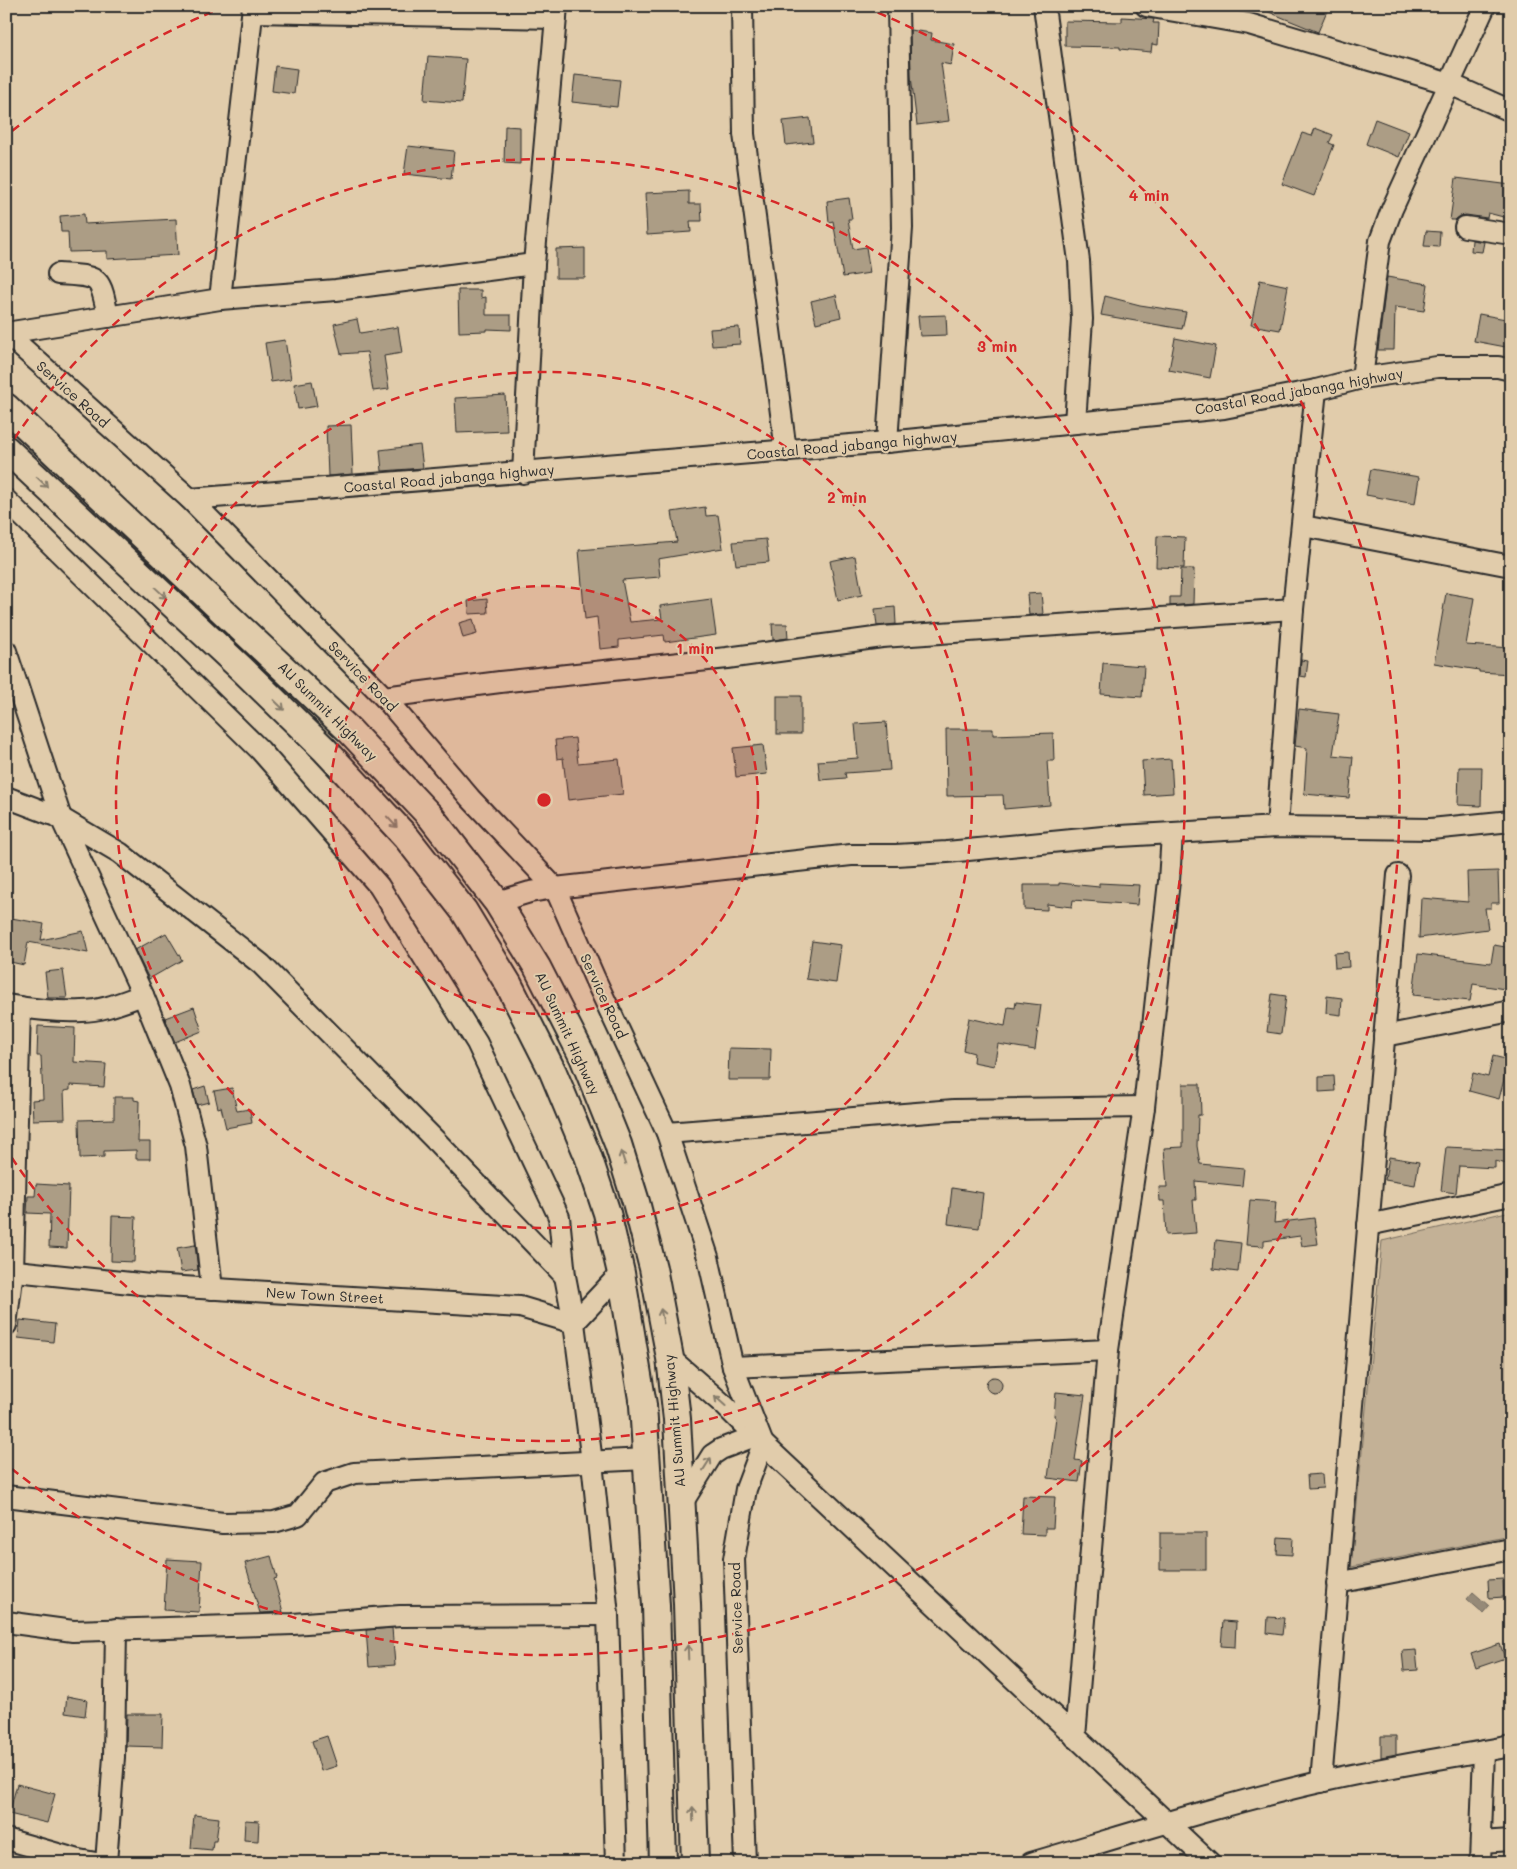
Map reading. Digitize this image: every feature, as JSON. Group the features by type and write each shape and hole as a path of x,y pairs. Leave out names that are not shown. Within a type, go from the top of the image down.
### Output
{"main road":[{"name":"AU Summit Highway","path":"6,407 350,731 431,817 498,902 537,967 583,1057 618,1144 636,1202 653,1268 670,1358 677,1419 687,1604 695,1863"},
{"path":"6,449 235,662 324,749 407,838 464,910 509,985 553,1072 588,1156 607,1213 621,1273 643,1405 656,1606 663,1863"}],"street":[{"path":"742,6 744,134 786,451"},
{"path":"887,442 902,228 898,6"},
{"path":"1044,6 1079,262 1082,318 1074,423"},
{"path":"1146,6 1249,24 1450,84 1511,111"},
{"path":"1362,378 1380,241 1392,209 1485,6"},
{"path":"220,299 253,9 556,12 534,264 523,473"},
{"path":"1465,227 1511,234"},
{"path":"6,333 220,299 336,290 534,264"},
{"path":"58,274 91,276 98,282 103,292 108,316"},
{"name":"Service Road","path":"6,333 190,499 384,697 470,798 555,888 667,1133 708,1257 733,1367 759,1440 746,1489 734,1560 745,1863"},
{"name":"Coastal Road jabanga highway","path":"190,499 887,442 1224,408 1316,390 1362,378 1437,367 1498,367 1511,370"},
{"path":"1277,827 1293,609 1316,390"},
{"path":"6,500 260,750 379,886 477,1043 559,1217 565,1276 574,1323 592,1462 608,1614 616,1863"},
{"path":"1303,526 1511,566"},
{"path":"384,697 500,682 726,658 882,637 1293,609"},
{"path":"6,651 61,818 143,995 180,1086 196,1146 212,1289"},
{"path":"6,797 61,818 120,853 260,964 436,1141 565,1276"},
{"path":"498,902 530,892 555,888 851,855 948,852 1103,836 1172,834 1277,827 1431,829 1511,821"},
{"path":"1075,1738 1108,1350 1144,1107 1169,882 1172,834"},
{"path":"1321,1782 1398,875"},
{"path":"6,1325 10,1270 13,1006 83,1012 110,1006 143,995"},
{"path":"1384,1036 1511,1011"},
{"path":"667,1133 954,1110 1144,1107"},
{"path":"1368,1225 1511,1195"},
{"name":"New Town Street","path":"10,1270 150,1285 520,1307 574,1323"},
{"path":"574,1323 621,1273"},
{"path":"733,1367 1108,1350"},
{"path":"670,1358 724,1405 1075,1738 1210,1863"},
{"path":"681,1505 712,1455 721,1448 759,1440"},
{"path":"6,1496 223,1523 274,1522 298,1515 324,1483 354,1473 646,1459"},
{"path":"1337,1583 1511,1549"},
{"path":"6,1622 73,1631 293,1624 400,1616 608,1614"},
{"path":"106,1863 114,1757 116,1629"},
{"path":"1031,1863 1132,1834 1166,1821 1321,1782 1511,1746"},
{"path":"1480,1863 1484,1751"},
{"path":"6,1840 84,1862"},
{"path":"1481,1842 1511,1840"}],"shaded area":[{"path":"1511,1211 1511,1536 1351,1567 1382,1241"},
{"path":"1473,1592 1489,1606 1483,1613 1467,1599"}],"building":[{"path":"1254,6 1329,6 1318,32"},
{"path":"1122,17 1154,19 1153,23 1159,23 1158,45 1152,44 1151,52 1120,49 1120,47 1065,46 1065,21 1122,22"},
{"path":"910,30 932,33 931,40 954,44 951,65 941,63 949,121 917,125 911,76"},
{"path":"428,56 466,59 462,103 424,100"},
{"path":"275,66 297,69 294,94 272,91"},
{"path":"575,75 620,80 617,107 572,102"},
{"path":"810,118 813,142 786,145 783,121"},
{"path":"1375,119 1409,132 1399,157 1366,144"},
{"path":"505,126 520,127 520,164 504,163"},
{"path":"1315,128 1333,135 1329,143 1334,145 1314,196 1282,184 1302,133 1312,136"},
{"path":"408,146 454,151 451,179 404,174"},
{"path":"1456,178 1511,185 1511,219 1488,213 1487,218 1466,215 1450,220"},
{"path":"689,191 689,204 701,204 702,221 690,221 691,232 647,235 645,193"},
{"path":"849,198 852,219 848,219 853,249 866,247 870,273 843,277 833,221 829,222 827,201"},
{"path":"84,214 85,224 176,219 178,255 107,259 107,251 69,252 68,232 61,232 60,216"},
{"path":"1426,231 1440,232 1439,247 1424,246"},
{"path":"1472,240 1484,242 1482,252 1471,251"},
{"path":"585,248 585,278 556,278 556,249"},
{"path":"1387,277 1428,284 1424,311 1395,307 1394,350 1378,350"},
{"path":"1260,280 1288,286 1280,330 1251,325"},
{"path":"458,290 481,290 481,298 486,297 486,315 511,315 511,330 487,329 487,331 459,332"},
{"path":"836,295 841,317 816,323 811,301"},
{"path":"1105,296 1140,305 1186,312 1182,329 1101,315"},
{"path":"1479,314 1511,320 1511,348 1474,341"},
{"path":"946,315 947,335 920,336 918,316"},
{"path":"357,319 360,333 398,327 402,353 384,356 389,389 373,391 367,352 341,354 334,324"},
{"path":"739,327 740,344 712,346 710,329"},
{"path":"1175,338 1216,346 1210,378 1169,370"},
{"path":"285,340 291,379 271,382 265,343"},
{"path":"312,381 317,406 298,409 294,384"},
{"path":"505,395 507,431 457,433 455,398"},
{"path":"351,425 353,474 328,476 326,426"},
{"path":"420,445 423,468 382,471 380,450"},
{"path":"1371,469 1419,477 1415,504 1366,495"},
{"path":"705,507 706,516 718,515 723,548 658,559 660,577 622,580 630,622 662,619 660,606 711,599 716,635 665,642 664,635 619,640 619,647 600,649 597,617 585,619 579,550 677,542 672,512"},
{"path":"1157,536 1185,537 1184,568 1156,567"},
{"path":"766,539 769,562 736,565 733,542"},
{"path":"855,556 862,595 838,600 830,561"},
{"path":"1181,569 1194,569 1193,604 1170,606 1170,597 1180,597"},
{"path":"1041,593 1043,614 1029,615 1027,594"},
{"path":"1446,593 1474,598 1466,645 1511,648 1511,674 1479,672 1479,670 1434,663"},
{"path":"487,599 488,613 469,614 468,601"},
{"path":"895,607 896,624 877,626 875,609"},
{"path":"473,619 477,634 463,638 459,623"},
{"path":"772,624 787,624 788,638 773,640"},
{"path":"1301,660 1308,661 1306,677 1300,676"},
{"path":"1103,663 1144,666 1142,697 1101,694"},
{"path":"777,696 801,696 801,734 777,734"},
{"path":"1299,709 1339,714 1333,755 1353,757 1349,798 1304,794 1307,748 1295,746"},
{"path":"886,722 890,770 845,773 846,778 820,780 818,761 858,758 855,724"},
{"path":"946,729 993,729 993,735 1053,733 1054,761 1047,761 1050,805 1004,809 1003,795 947,796"},
{"path":"575,738 578,763 619,759 623,794 568,800 563,758 557,759 555,740"},
{"path":"763,745 767,774 736,777 733,748"},
{"path":"1171,759 1173,793 1144,795 1142,761"},
{"path":"1459,767 1482,767 1481,806 1458,805"},
{"path":"1498,871 1499,903 1491,903 1491,908 1485,908 1488,929 1419,938 1421,898 1468,902 1467,872"},
{"path":"1059,883 1099,887 1099,883 1139,885 1137,905 1073,900 1072,907 1047,904 1047,910 1024,909 1024,885 1059,885"},
{"path":"6,917 44,924 41,940 83,931 88,953 28,942 24,965 6,961"},
{"path":"166,933 182,960 149,979 135,950"},
{"path":"812,941 841,945 836,983 806,979"},
{"path":"1494,945 1511,948 1511,990 1473,984 1470,1001 1413,995 1418,954 1491,963"},
{"path":"1348,952 1349,967 1335,968 1334,953"},
{"path":"63,970 67,998 48,998 45,972"},
{"path":"1272,994 1286,996 1281,1034 1267,1032"},
{"path":"1327,996 1342,998 1341,1015 1326,1013"},
{"path":"1016,1002 1041,1005 1035,1050 998,1044 994,1066 973,1062 974,1053 963,1050 969,1018 1005,1026 1008,1007 1015,1008"},
{"path":"194,1007 202,1031 175,1042 165,1018"},
{"path":"38,1026 75,1028 74,1062 106,1064 104,1087 70,1085 70,1090 64,1091 65,1119 33,1120 32,1100 43,1099 41,1056 37,1056"},
{"path":"729,1048 771,1049 770,1080 728,1080"},
{"path":"1493,1056 1509,1060 1499,1099 1469,1091 1473,1073 1488,1077"},
{"path":"1334,1076 1335,1091 1319,1092 1319,1077"},
{"path":"1183,1084 1200,1084 1201,1115 1198,1115 1197,1146 1200,1164 1244,1168 1242,1186 1195,1181 1196,1200 1193,1200 1196,1233 1166,1235 1164,1201 1160,1201 1159,1187 1167,1187 1164,1148 1183,1147"},
{"path":"205,1086 209,1102 197,1105 193,1090"},
{"path":"232,1088 237,1111 250,1109 252,1123 226,1128 221,1107 218,1108 214,1091"},
{"path":"114,1097 134,1097 134,1100 139,1101 138,1142 150,1142 150,1159 136,1159 136,1150 104,1151 104,1157 80,1158 79,1120 114,1119"},
{"path":"1446,1147 1511,1150 1511,1165 1495,1161 1495,1168 1459,1166 1456,1193 1441,1191"},
{"path":"1389,1157 1419,1162 1415,1185 1385,1180"},
{"path":"36,1184 69,1186 67,1248 49,1247 50,1214 27,1213 28,1196 35,1196"},
{"path":"952,1188 983,1193 979,1228 948,1224"},
{"path":"1250,1200 1276,1202 1274,1223 1314,1218 1318,1244 1302,1246 1300,1236 1264,1241 1264,1246 1246,1245"},
{"path":"112,1216 136,1217 134,1262 111,1261"},
{"path":"1216,1240 1241,1243 1238,1272 1213,1269"},
{"path":"195,1245 198,1270 181,1272 177,1248"},
{"path":"20,1320 55,1324 53,1342 18,1338"},
{"path":"991,1377 997,1377 1002,1382 1000,1391 991,1393 986,1388 986,1382"},
{"path":"1056,1392 1085,1395 1075,1460 1082,1461 1079,1482 1048,1478 1056,1417 1054,1416"},
{"path":"1322,1474 1323,1488 1308,1489 1307,1475"},
{"path":"1023,1496 1055,1497 1053,1528 1045,1528 1045,1535 1021,1534"},
{"path":"1160,1533 1206,1533 1206,1570 1160,1570"},
{"path":"1278,1537 1293,1538 1292,1555 1277,1554"},
{"path":"271,1556 277,1578 274,1579 283,1612 260,1613 245,1563"},
{"path":"167,1559 202,1561 199,1612 164,1610"},
{"path":"1503,1579 1504,1597 1489,1598 1488,1580"},
{"path":"1268,1617 1284,1618 1282,1635 1267,1633"},
{"path":"1223,1621 1236,1622 1235,1647 1221,1646"},
{"path":"392,1628 395,1665 369,1667 366,1630"},
{"path":"1500,1644 1505,1658 1476,1668 1471,1654"},
{"path":"1416,1650 1418,1670 1404,1671 1402,1651"},
{"path":"67,1696 87,1700 85,1716 65,1713"},
{"path":"127,1714 163,1714 162,1747 126,1746"},
{"path":"327,1736 337,1766 321,1771 312,1741"},
{"path":"1381,1736 1396,1736 1396,1754 1381,1757"},
{"path":"17,1784 55,1794 47,1823 9,1814"},
{"path":"194,1815 219,1818 216,1841 213,1841 212,1850 191,1848"},
{"path":"245,1820 259,1821 258,1841 244,1840"}]}
